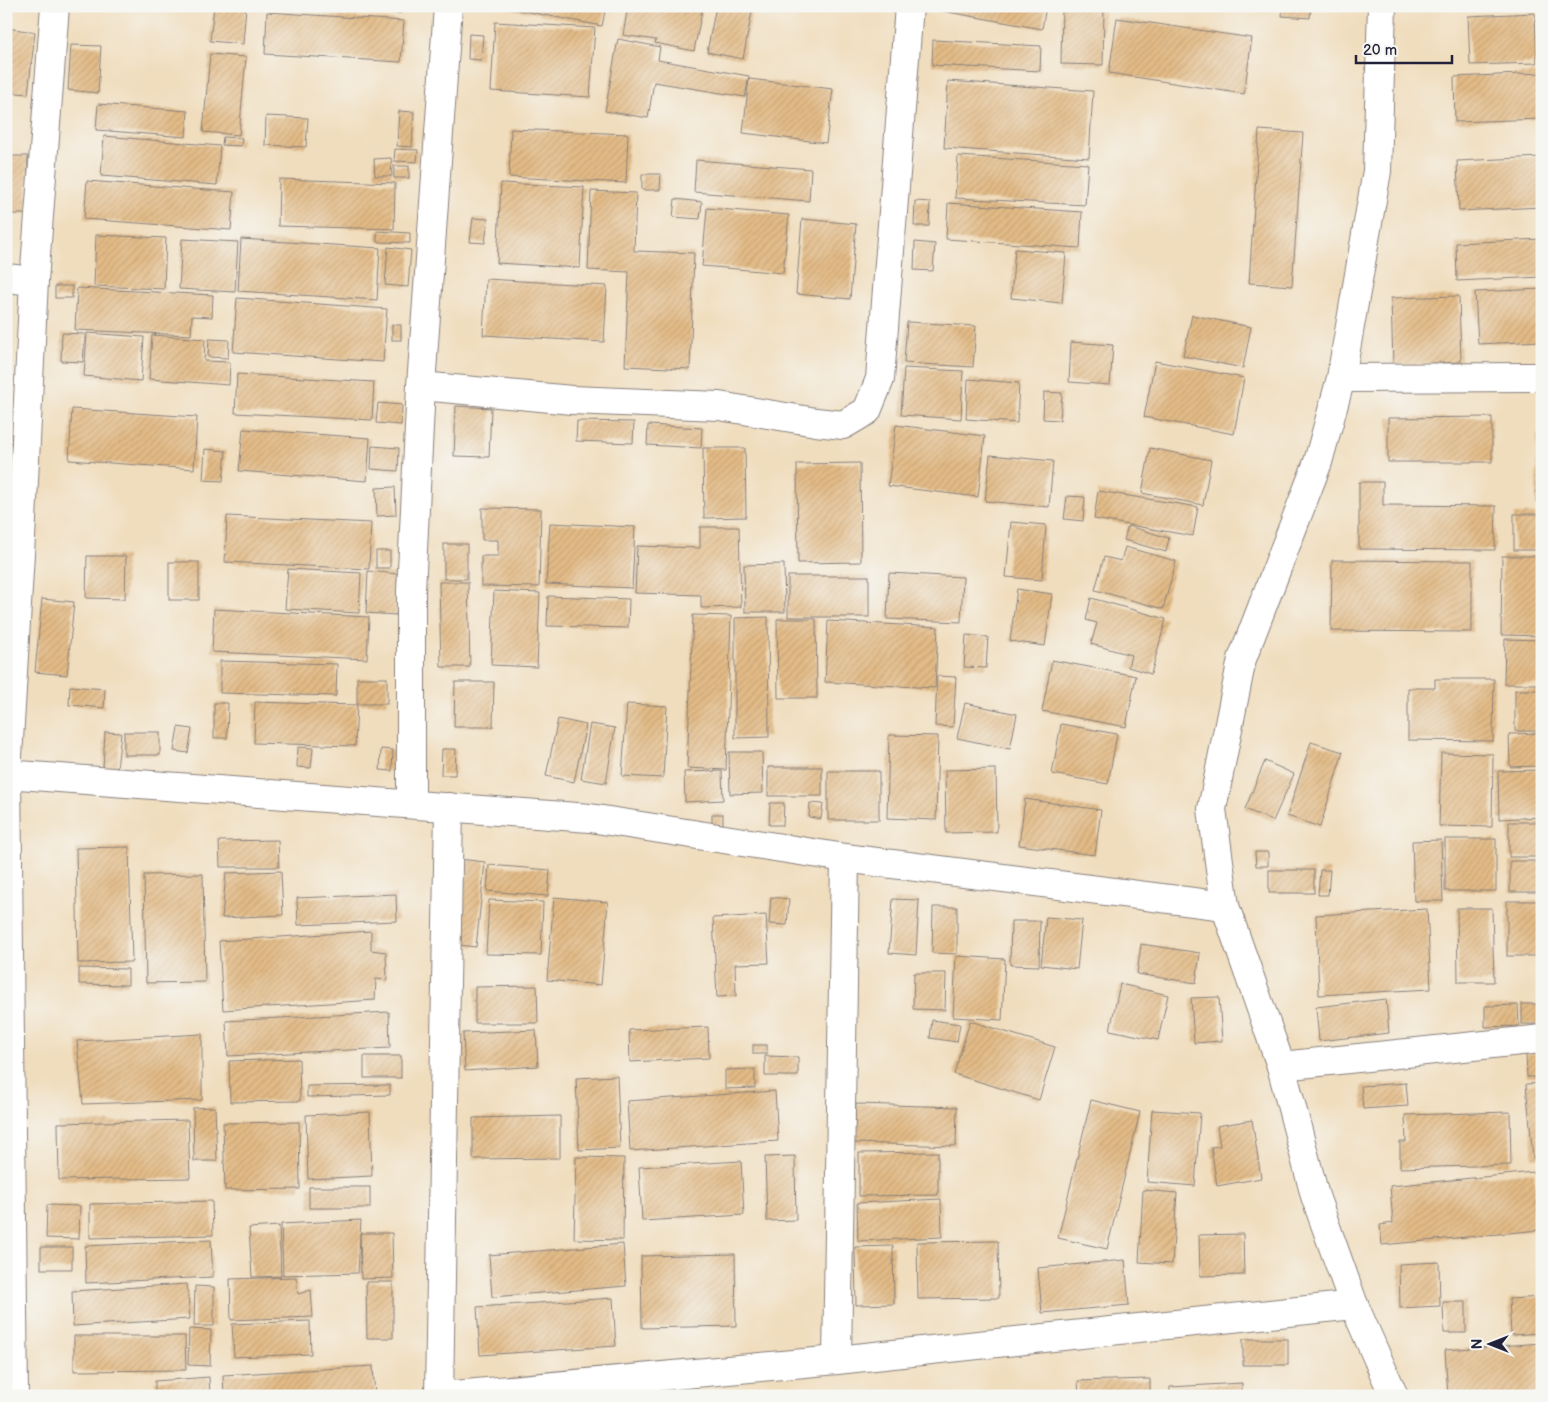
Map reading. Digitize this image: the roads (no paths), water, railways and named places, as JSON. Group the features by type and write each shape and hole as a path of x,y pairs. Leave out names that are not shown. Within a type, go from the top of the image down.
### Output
{"street":[{"path":"14,1396 6,774 22,520 34,281 55,6"},
{"path":"411,804 411,590 421,386 448,6"},
{"path":"421,386 572,400 719,406 816,422 843,424 867,411 880,380 909,6"},
{"path":"1382,6 1377,171 1341,378 1318,462 1242,660 1212,809 1225,906 1281,1066 1315,1196 1354,1306 1394,1396"},
{"path":"6,278 34,281"},
{"path":"1341,378 1542,377"},
{"path":"6,774 590,818 845,858 1225,906"},
{"path":"439,1396 449,807"},
{"path":"837,1360 845,858"},
{"path":"1281,1066 1542,1039"},
{"path":"444,1396 837,1360 1354,1306"}]}
